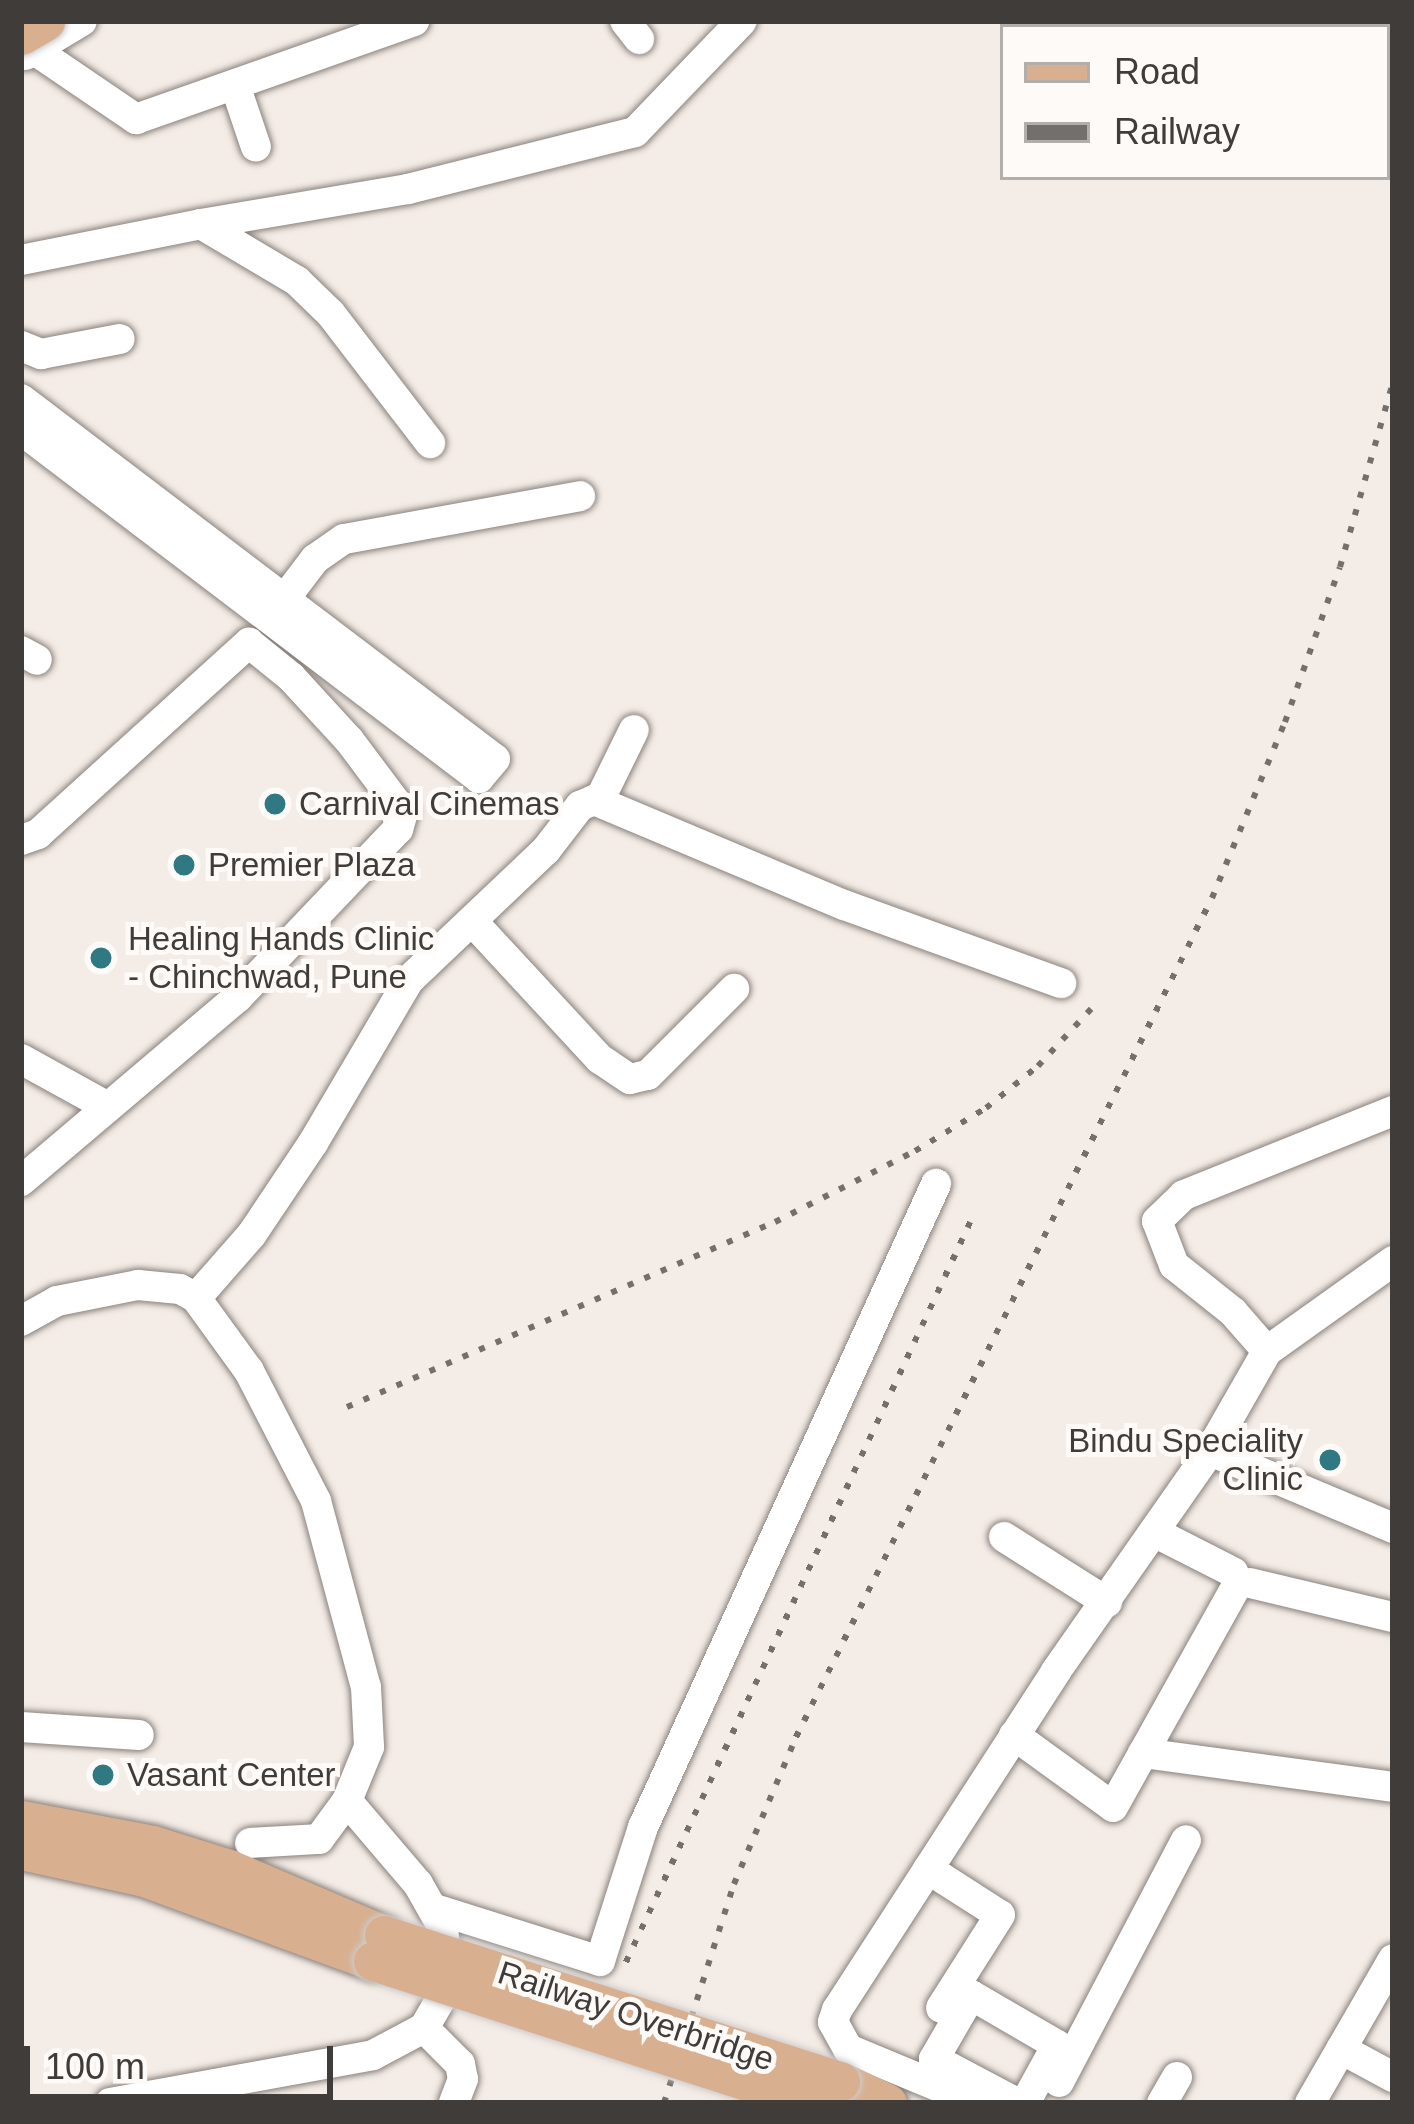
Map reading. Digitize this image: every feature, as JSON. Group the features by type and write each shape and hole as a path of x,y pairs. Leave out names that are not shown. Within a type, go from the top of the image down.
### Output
{"main road":[{"path":"21,1820 153,1845 210,1863 378,1948"},
{"path":"21,1850 144,1877 378,1948"},
{"name":"Railway Overbridge","path":"378,1948 828,2092 895,2086"}],"street":[{"path":"29,37 82,21"},
{"path":"29,37 136,119 236,85 375,28 414,21"},
{"path":"21,260 408,189 635,132 742,21"},
{"path":"236,85 256,147"},
{"path":"201,224 297,281 331,314 430,442"},
{"path":"21,346 41,354 120,339"},
{"path":"21,399 42,435 277,609 479,778 495,759 277,609"},
{"path":"277,609 315,559 344,539 580,496"},
{"path":"21,840 38,834 249,643 291,677 401,804 398,829 282,954 21,1181"},
{"path":"599,801 634,730"},
{"path":"196,1298 252,1234 313,1143 409,980 546,850 580,806 599,801 844,905 1061,983"},
{"path":"472,921 600,1059 630,1079 648,1075 734,988"},
{"path":"21,1059 108,1107"},
{"path":"1267,1351 1233,1312 1174,1265 1157,1221 1184,1195 1393,1111"},
{"path":"435,1909 600,1961 643,1827 936,1184"},
{"path":"982,2098 934,2059 971,1995 1057,2045 1021,2103 982,2098 895,2086 848,2049 833,2022 1014,1735 1210,1451 1267,1351 1393,1261"},
{"path":"21,1321 57,1301 138,1286 180,1288 196,1298 249,1370 316,1501 370,1721 369,1747 347,1801 320,1840 250,1843"},
{"path":"1210,1451 1393,1528"},
{"path":"1154,1532 1240,1581 1393,1617"},
{"path":"1004,1538 1107,1602"},
{"path":"1014,1735 1113,1807 1240,1581"},
{"path":"21,1727 139,1735"},
{"path":"1143,1753 1393,1787"},
{"path":"110,2103 196,2097 373,2055 424,2028 440,2000 447,1966 443,1928 435,1909 347,1801"},
{"path":"1048,2103 1186,1840"},
{"path":"895,2086 1000,1915 928,1868"},
{"path":"1310,2103 1393,1959"},
{"path":"424,2028 460,2064 458,2100"},
{"path":"1341,2049 1393,2077"}],"railway":[{"path":"664,2103 734,1884 796,1737 1212,898 1285,722 1340,567 1393,382"},
{"path":"347,1407 775,1222 915,1151 986,1108 1038,1066 1091,1009"},
{"path":"626,1962 974,1214"}],"place":[{"name":"Carnival Cinemas","path":"275,804"},
{"name":"Premier Plaza","path":"184,865"},
{"name":"Healing Hands Clinic - Chinchwad, Pune","path":"101,958"},
{"name":"Bindu Speciality Clinic","path":"1330,1460"},
{"name":"Vasant Center","path":"103,1775"}]}
